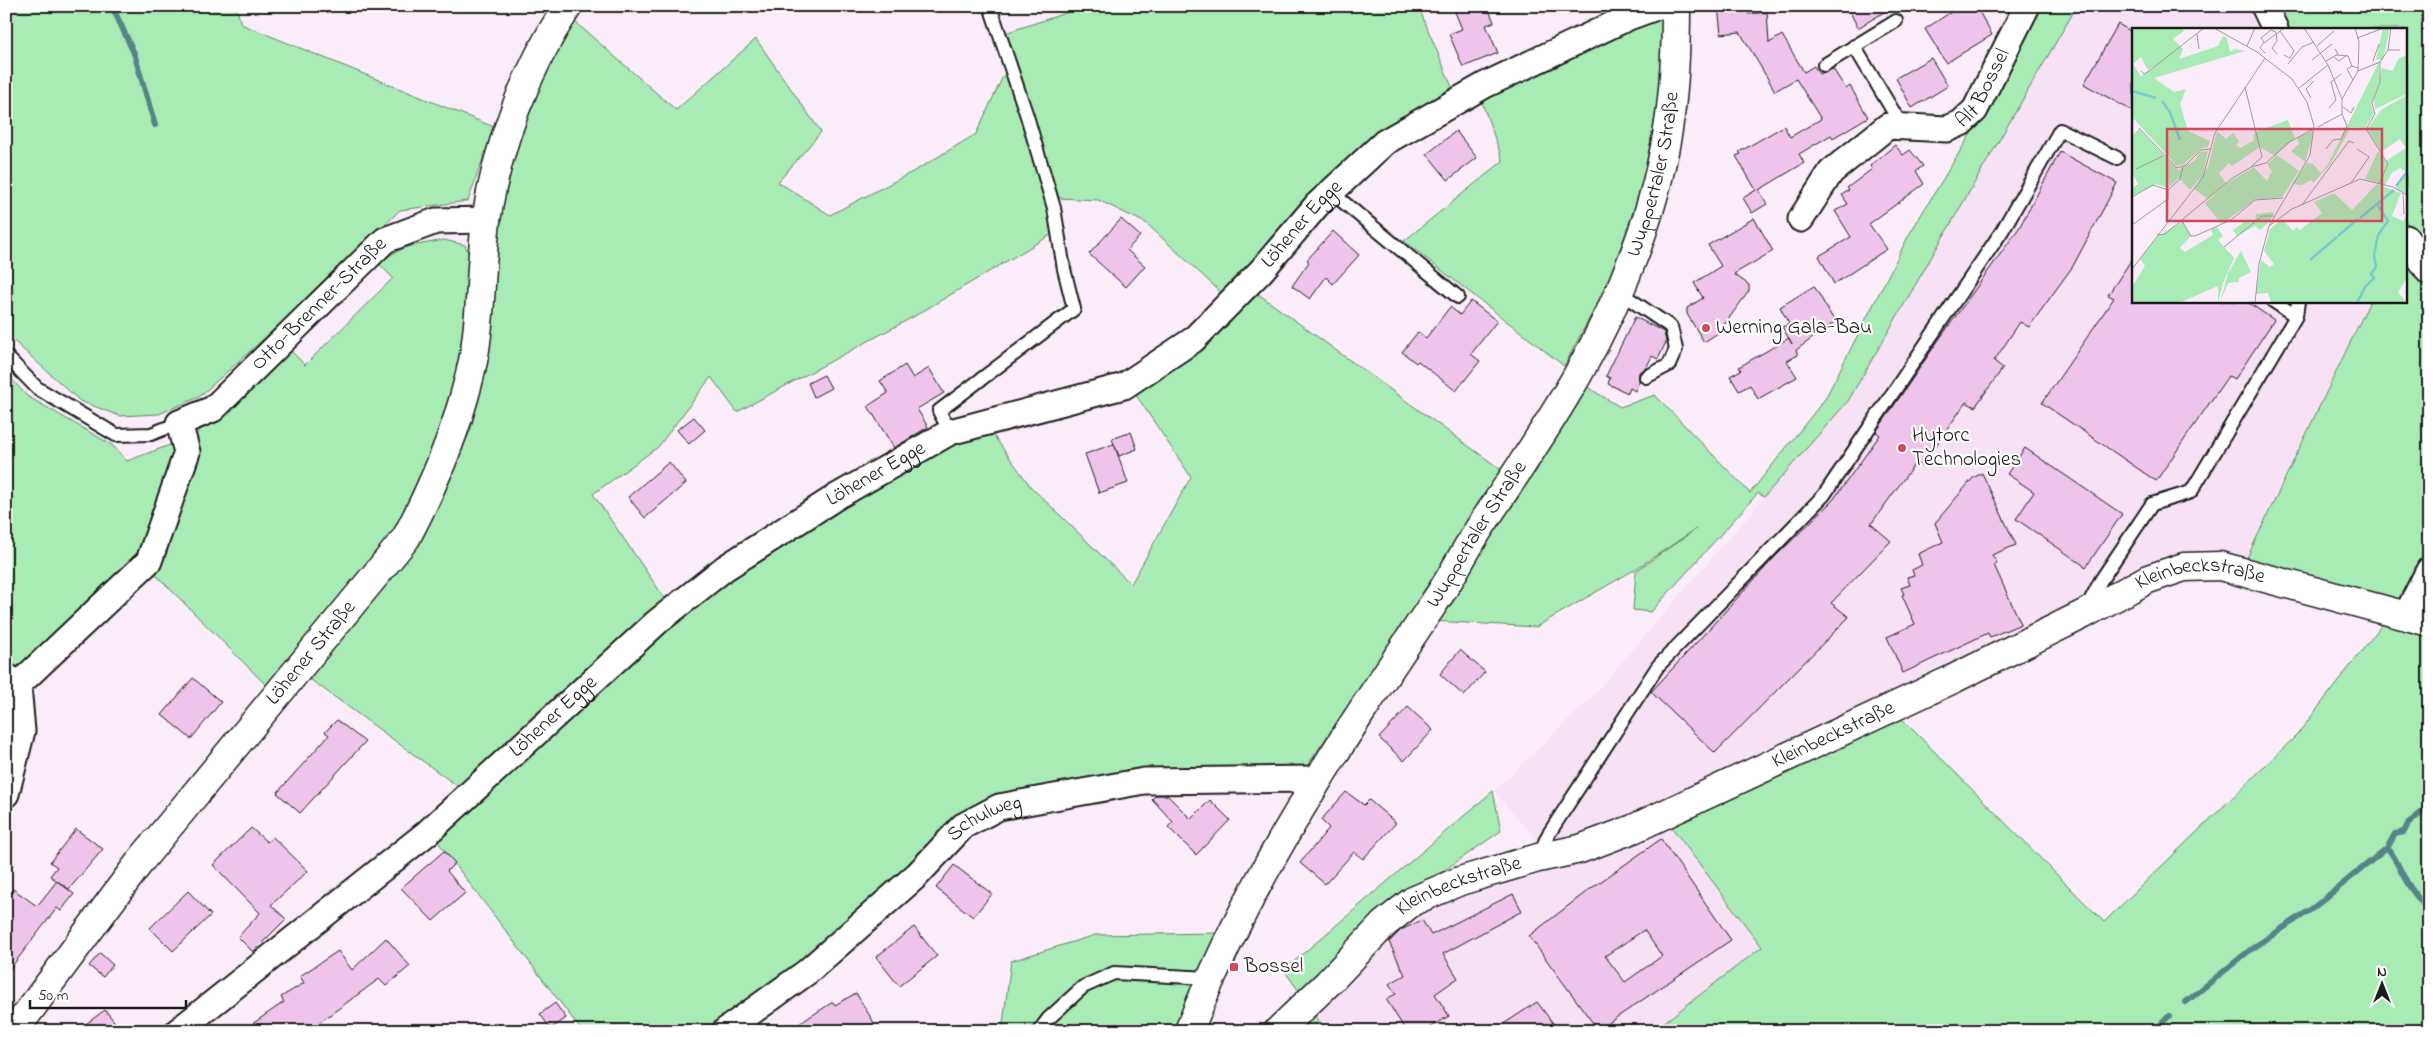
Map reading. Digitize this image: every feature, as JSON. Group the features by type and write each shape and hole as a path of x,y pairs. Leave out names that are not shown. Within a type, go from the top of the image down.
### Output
{"street":[{"path":"486,220 500,161 517,104 544,42 568,6"},
{"name":"Löhener Egge","path":"178,1031 427,833 658,622 725,568 836,497 950,432 1124,386 1193,340 1261,271 1317,205 1386,142 1485,85 1629,17 1659,6"},
{"name":"Wuppertaler Straße","path":"1188,1031 1209,978 1265,868 1317,779 1442,591 1577,375 1619,292 1655,189 1670,118 1676,59 1676,6"},
{"name":"Alt Bossel","path":"1801,219 1831,172 1888,126 1947,129 1960,122 1975,110 2027,6"},
{"path":"2264,6 2275,28"},
{"name":"Otto-Brenner-Straße","path":"178,423 213,409 385,240 436,221 486,220"},
{"name":"Löhener Straße","path":"14,1031 142,859 406,538 432,488 457,425 473,359 486,220"},
{"path":"2408,241 2429,272"},
{"path":"6,794 22,732 12,681 149,561 187,452 178,423"},
{"name":"Kleinbeckstraße","path":"1278,1031 1384,924 1414,901 1460,881 1538,858 1580,849 1633,829 1953,679 2084,614 2148,578 2184,567 2220,566 2418,619"},
{"path":"2418,619 2429,570"},
{"name":"Schulweg","path":"724,1031 807,972 916,875 963,826 999,807 1144,781 1317,779"}],"lane":[{"name":"Löhener Egge","path":"950,432 939,411 1074,309 1064,268 1054,208 1027,116 990,6"},
{"path":"1824,65 1896,21"},
{"path":"1854,46 1902,126"},
{"path":"1538,858 1548,835 1658,666 1824,495 2002,231 2060,130 2117,158"},
{"path":"1331,192 1458,297"},
{"path":"1619,292 1671,327 1676,349 1669,365 1646,377"},
{"path":"2275,302 2296,316"},
{"path":"2084,614 2101,580 2152,504 2191,492 2296,316 2298,302"},
{"name":"Otto-Brenner-Straße","path":"6,356 37,388 116,435 151,434 178,423"},
{"path":"1039,1031 1048,1019 1083,987 1114,974 1209,978"}],"shaded area":[{"path":"2077,6 2255,6 2265,28 2132,28 2132,302 2369,302 2243,564 2182,558 1549,855 1494,791 1589,700 1848,401"},
{"path":"1670,825 1762,947 1653,1031 1326,1031 1311,1012 1415,913 1511,883"}],"green space":[{"path":"6,6 236,6 241,24 494,127 468,201 400,210 340,270 199,397 159,414 120,416 80,401 6,334"},
{"path":"1087,6 1418,6 1455,94 1226,297 1146,223 1098,200 1059,198 1005,33"},
{"path":"2037,6 2077,6 1848,401 1764,497 1758,493 1651,612 1633,610 1636,571 1696,529 1634,570 1536,627 1433,621 1525,476 1535,473 1584,385 1620,407 1655,395 1750,493 1825,399 1910,233 1973,130"},
{"path":"2278,6 2429,6 2429,255 2408,224 2408,28 2285,28"},
{"path":"1652,14 1663,18 1663,68 1640,195 1605,289 1564,366 1404,241 1503,161 1480,97"},
{"path":"574,21 676,110 756,39 821,132 778,182 830,215 918,169 976,134 1006,70 1024,117 1054,233 913,317 737,412 711,377 658,447 593,494 668,603 464,791 307,677 442,495 471,429 489,342 496,233 503,184 528,102"},
{"path":"444,240 465,245 470,257 460,362 439,441 406,519 268,687 154,573 18,670 6,663 6,373 27,396 112,445 127,461 194,436 288,348 305,365 393,278 377,262 406,247"},
{"path":"2408,258 2429,288 2429,614 2244,564 2370,302 2408,302"},
{"path":"1254,291 1503,471 1463,536 1303,772 995,802 883,899 715,1031 582,1031 435,838 680,608 947,438 988,428 1031,487 1131,584 1191,477 1132,389"},
{"path":"2387,618 2429,630 2429,1031 1653,1031 1762,947 1670,825 1900,717 2104,922 2297,735"},
{"path":"1493,791 1501,831 1407,896 1303,997 1284,970"},
{"path":"1216,933 1176,1031 1002,1031 1011,961 1095,935"},
{"path":"1311,1012 1327,1031 1292,1031"}],"building":[{"path":"1468,6 1487,6 1494,22 1486,25 1498,53 1463,67 1449,34 1462,29 1455,12"},
{"path":"1718,6 1748,6 1748,14 1767,12 1769,43 1782,35 1804,72 1814,66 1819,74 1833,69 1846,89 1850,86 1868,117 1833,138 1831,135 1799,154 1804,163 1759,190 1767,204 1752,213 1743,198 1756,190 1736,156 1741,154 1739,152 1784,126 1790,137 1821,119 1796,79 1775,91 1740,32 1721,34"},
{"path":"1847,6 1894,6 1858,28"},
{"path":"1960,6 1976,6 1992,35 1946,63 1925,29"},
{"path":"2118,24 2132,32 2132,111 2084,84"},
{"path":"1931,58 1948,86 1912,108 1896,78"},
{"path":"1456,131 1477,158 1448,180 1427,154"},
{"path":"1895,145 1903,155 1910,150 1923,166 1916,171 1924,184 1869,224 1887,249 1834,284 1819,256 1851,237 1835,211 1848,204 1842,195 1849,190 1847,188 1872,169 1870,166"},
{"name":"Hytorc Technologies","path":"2060,152 2117,183 2073,266 2029,327 2020,322 1994,361 2003,368 1975,407 1966,402 1922,466 1916,462 1871,524 1891,541 1831,603 1849,617 1715,753 1651,692 1775,557 1833,500 1880,435 1876,432 1938,341 2019,228"},
{"path":"1754,218 1773,251 1734,274 1749,285 1749,291 1718,333 1704,342 1687,314 1687,308 1703,298 1694,283 1721,266 1708,245"},
{"path":"1121,219 1140,236 1127,250 1145,266 1126,287 1089,254"},
{"path":"1333,231 1359,255 1333,284 1326,277 1310,299 1292,286 1309,262 1307,260"},
{"path":"2132,259 2132,302 2247,302 2274,320 2235,379 2228,376 2156,481 2042,403 2114,298 2108,295"},
{"path":"1814,286 1835,322 1796,350 1798,355 1787,361 1797,377 1758,399 1750,385 1739,391 1730,376 1741,370 1739,367 1789,338 1782,327 1789,324 1780,307"},
{"path":"1471,301 1497,321 1471,354 1480,361 1456,391 1418,361 1416,363 1402,352 1418,332 1426,338 1450,307 1460,315"},
{"path":"1635,317 1664,332 1666,342 1658,359 1652,356 1646,368 1639,372 1639,382 1635,391 1630,388 1628,393 1608,384 1610,378 1606,376"},
{"path":"905,365 913,378 929,368 944,393 917,409 928,427 894,448 868,406 888,393 880,381"},
{"path":"824,375 831,388 814,397 808,383"},
{"path":"694,417 705,430 689,444 677,430"},
{"path":"1131,432 1137,449 1119,456 1112,439"},
{"path":"1114,444 1128,483 1099,493 1085,454"},
{"path":"2025,448 2122,514 2086,567 2016,519 2034,492 2007,474"},
{"path":"669,462 686,483 645,518 628,497"},
{"path":"1982,473 2016,545 1992,555 1997,563 1994,565 2021,624 1990,637 1988,633 1903,673 1887,637 1915,624 1902,595 1904,594 1901,588 1910,585 1907,577 1914,575 1912,570 1922,565 1918,554 1943,542 1935,523 1973,478"},
{"path":"1460,650 1485,672 1464,696 1440,674"},
{"path":"193,678 221,702 191,739 162,715"},
{"path":"1408,707 1433,730 1404,761 1379,738"},
{"path":"337,720 365,742 300,813 277,793 329,735 325,732"},
{"path":"1346,792 1364,805 1369,800 1396,823 1363,859 1354,852 1325,884 1300,863 1329,828 1321,820"},
{"path":"1156,795 1167,795 1191,819 1210,800 1230,820 1196,855 1168,827 1173,822 1152,799"},
{"path":"251,828 267,842 273,837 308,871 271,905 286,919 253,952 238,937 260,913 213,865"},
{"path":"76,829 103,849 69,889 50,876 57,867 50,862"},
{"path":"1661,839 1731,940 1598,1030 1529,936 1586,892","holes":["1644,930 1662,956 1625,982 1605,956"]},
{"path":"444,851 455,863 447,871 465,893 433,921 401,888"},
{"path":"954,865 992,894 973,917 936,888"},
{"path":"57,881 74,894 61,911 57,908 6,974 6,897 13,889 37,906"},
{"path":"188,891 211,915 173,951 150,928"},
{"path":"1513,894 1522,911 1443,954 1458,978 1435,994 1449,1016 1424,1031 1406,1031 1386,999 1396,994 1389,984 1405,975 1389,942 1401,930 1422,920 1431,935"},
{"path":"914,927 937,956 899,986 876,957"},
{"path":"386,938 410,966 386,986 379,979 308,1031 242,1031 284,1002 281,997 304,983 300,976 338,951 352,970"},
{"path":"100,953 113,965 103,977 89,966"},
{"path":"856,993 874,1023 862,1031 788,1031 833,1002 835,1005"},
{"path":"1537,1002 1559,1031 1493,1031"},
{"path":"555,1003 566,1018 551,1029 540,1014"},
{"path":"105,1010 122,1031 76,1031"}],"waterway":[{"path":"112,6 134,53 155,125"},
{"path":"2186,1002 2250,950 2313,908 2387,848 2395,834 2404,832 2408,824 2429,806"},
{"path":"2387,848 2394,857 2405,880 2429,911"},
{"path":"2154,1031 2169,1016"}],"place":[{"name":"Werning Gala-Bau","path":"1706,328"},
{"name":"Hytorc Technologies","path":"1902,448"},
{"name":"Bossel","path":"1234,967"}]}
